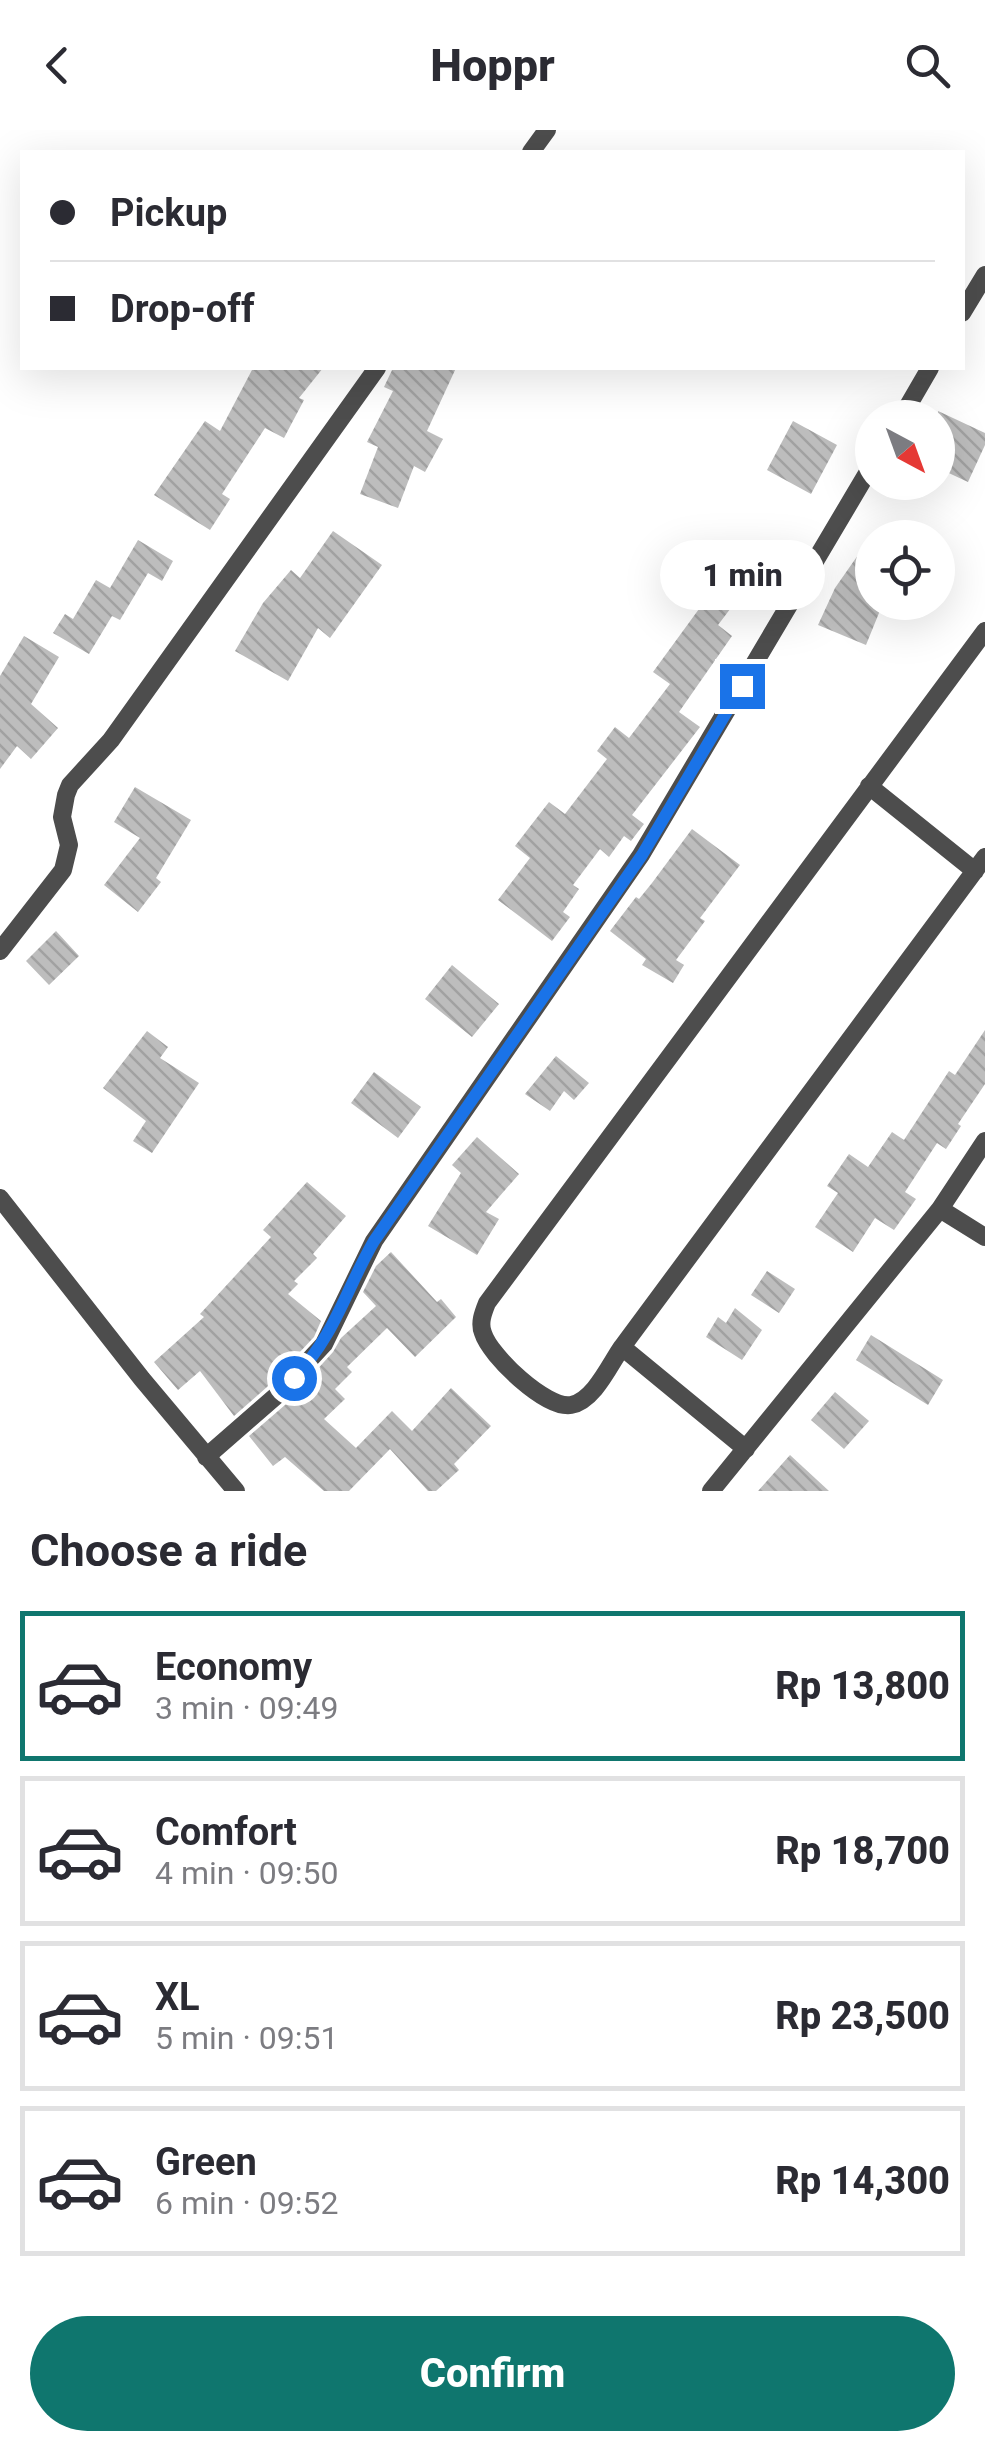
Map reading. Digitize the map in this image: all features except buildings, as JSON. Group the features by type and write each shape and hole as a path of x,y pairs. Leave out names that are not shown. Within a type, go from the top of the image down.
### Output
{"street":[{"path":"965,308 985,275"},
{"path":"0,951 63,870 69,845 62,805 70,785 110,740 377,370"},
{"path":"911,400 929,370"},
{"path":"206,1457 276,1396 324,1344 374,1241 642,855 855,495"},
{"path":"869,786 980,864 584,1399 572,1405 558,1404 538,1393 492,1348 483,1334 481,1320 487,1303 869,786 985,631"},
{"path":"711,1491 940,1208 985,1141"},
{"path":"0,1198 236,1491"},
{"path":"940,1208 985,1236"},
{"path":"622,1347 746,1449"}],"route":[{"path":"294,1378 324,1344 374,1241 642,855 742,686"}]}
